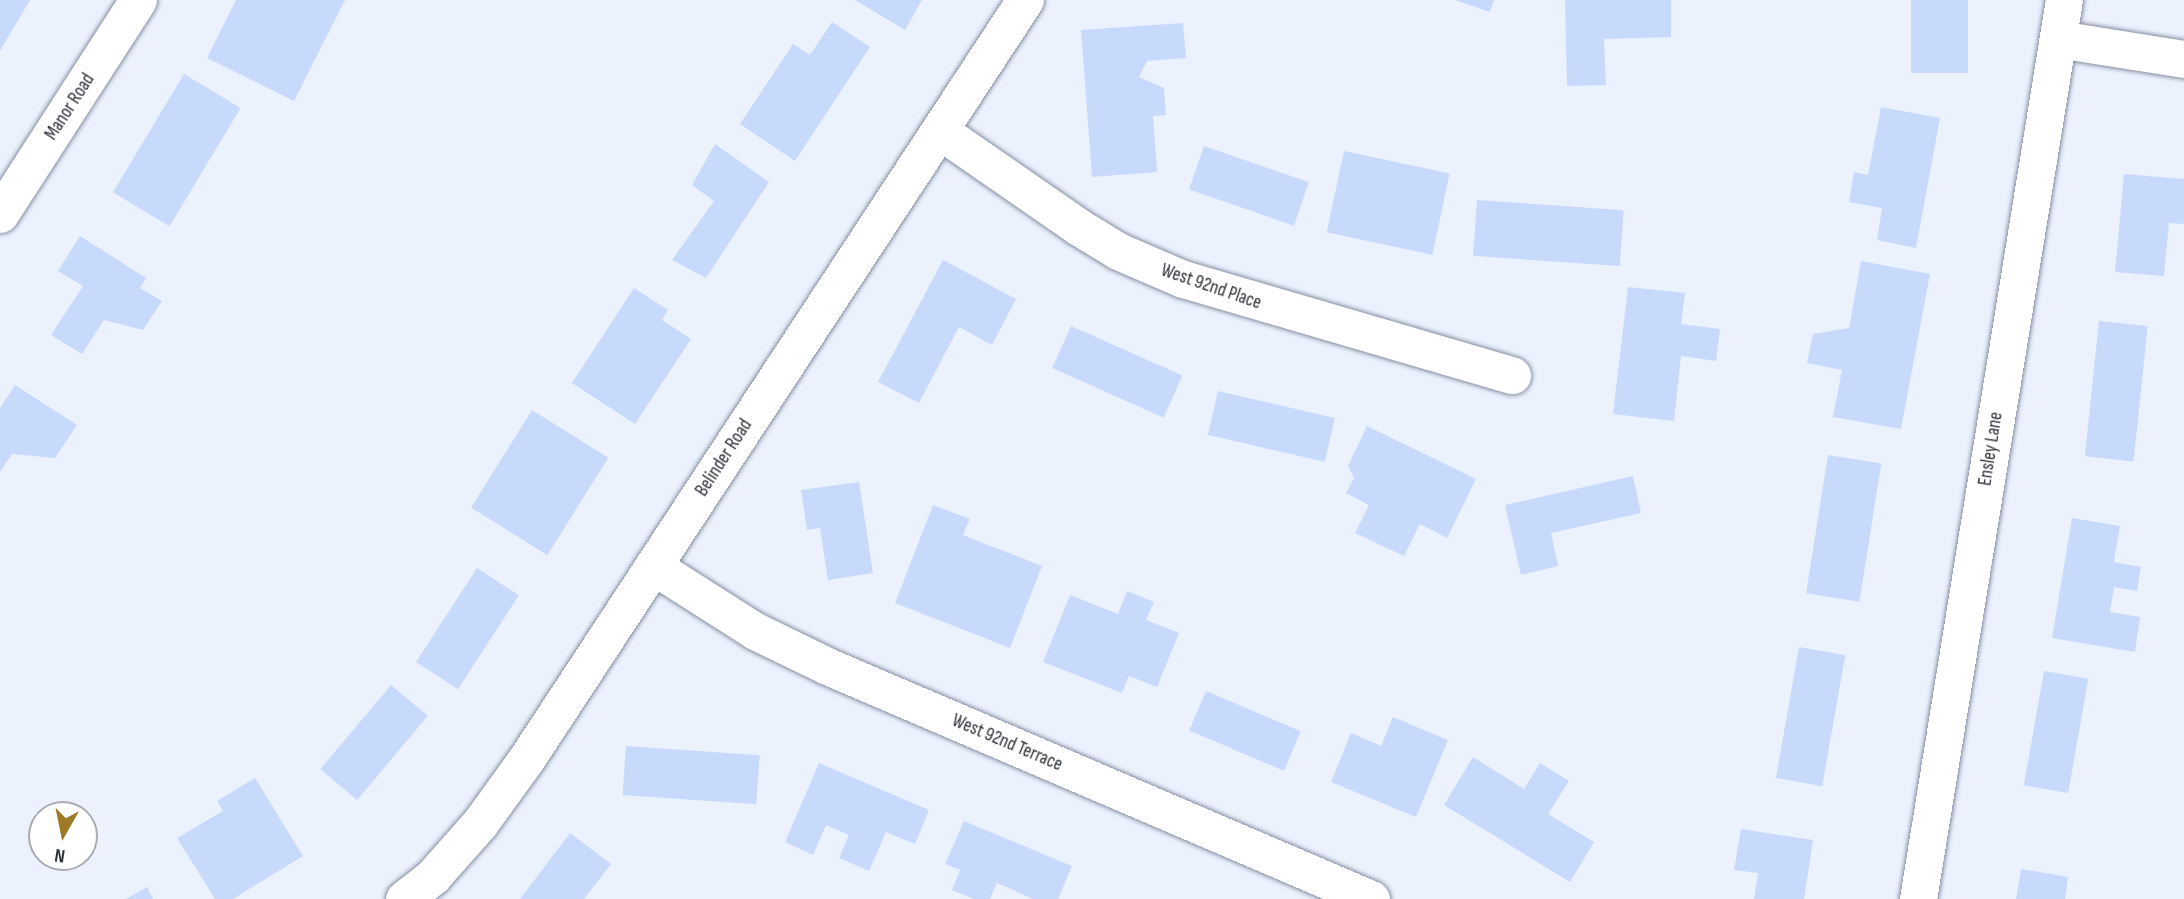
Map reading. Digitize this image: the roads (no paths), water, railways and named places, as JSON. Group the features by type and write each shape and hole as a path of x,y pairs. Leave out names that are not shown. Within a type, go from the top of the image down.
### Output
{"street":[{"name":"Manor Road","path":"0,214 138,0"},
{"name":"Belinder Road","path":"404,899 433,876 480,823 653,566 1025,0"},
{"name":"Ensley Lane","path":"1918,899 2064,0"},
{"path":"2058,39 2184,59"},
{"name":"West 92nd Place","path":"940,131 1077,226 1118,251 1183,279 1512,375"},
{"name":"West 92nd Terrace","path":"653,566 755,631 827,666 1371,899"}]}
